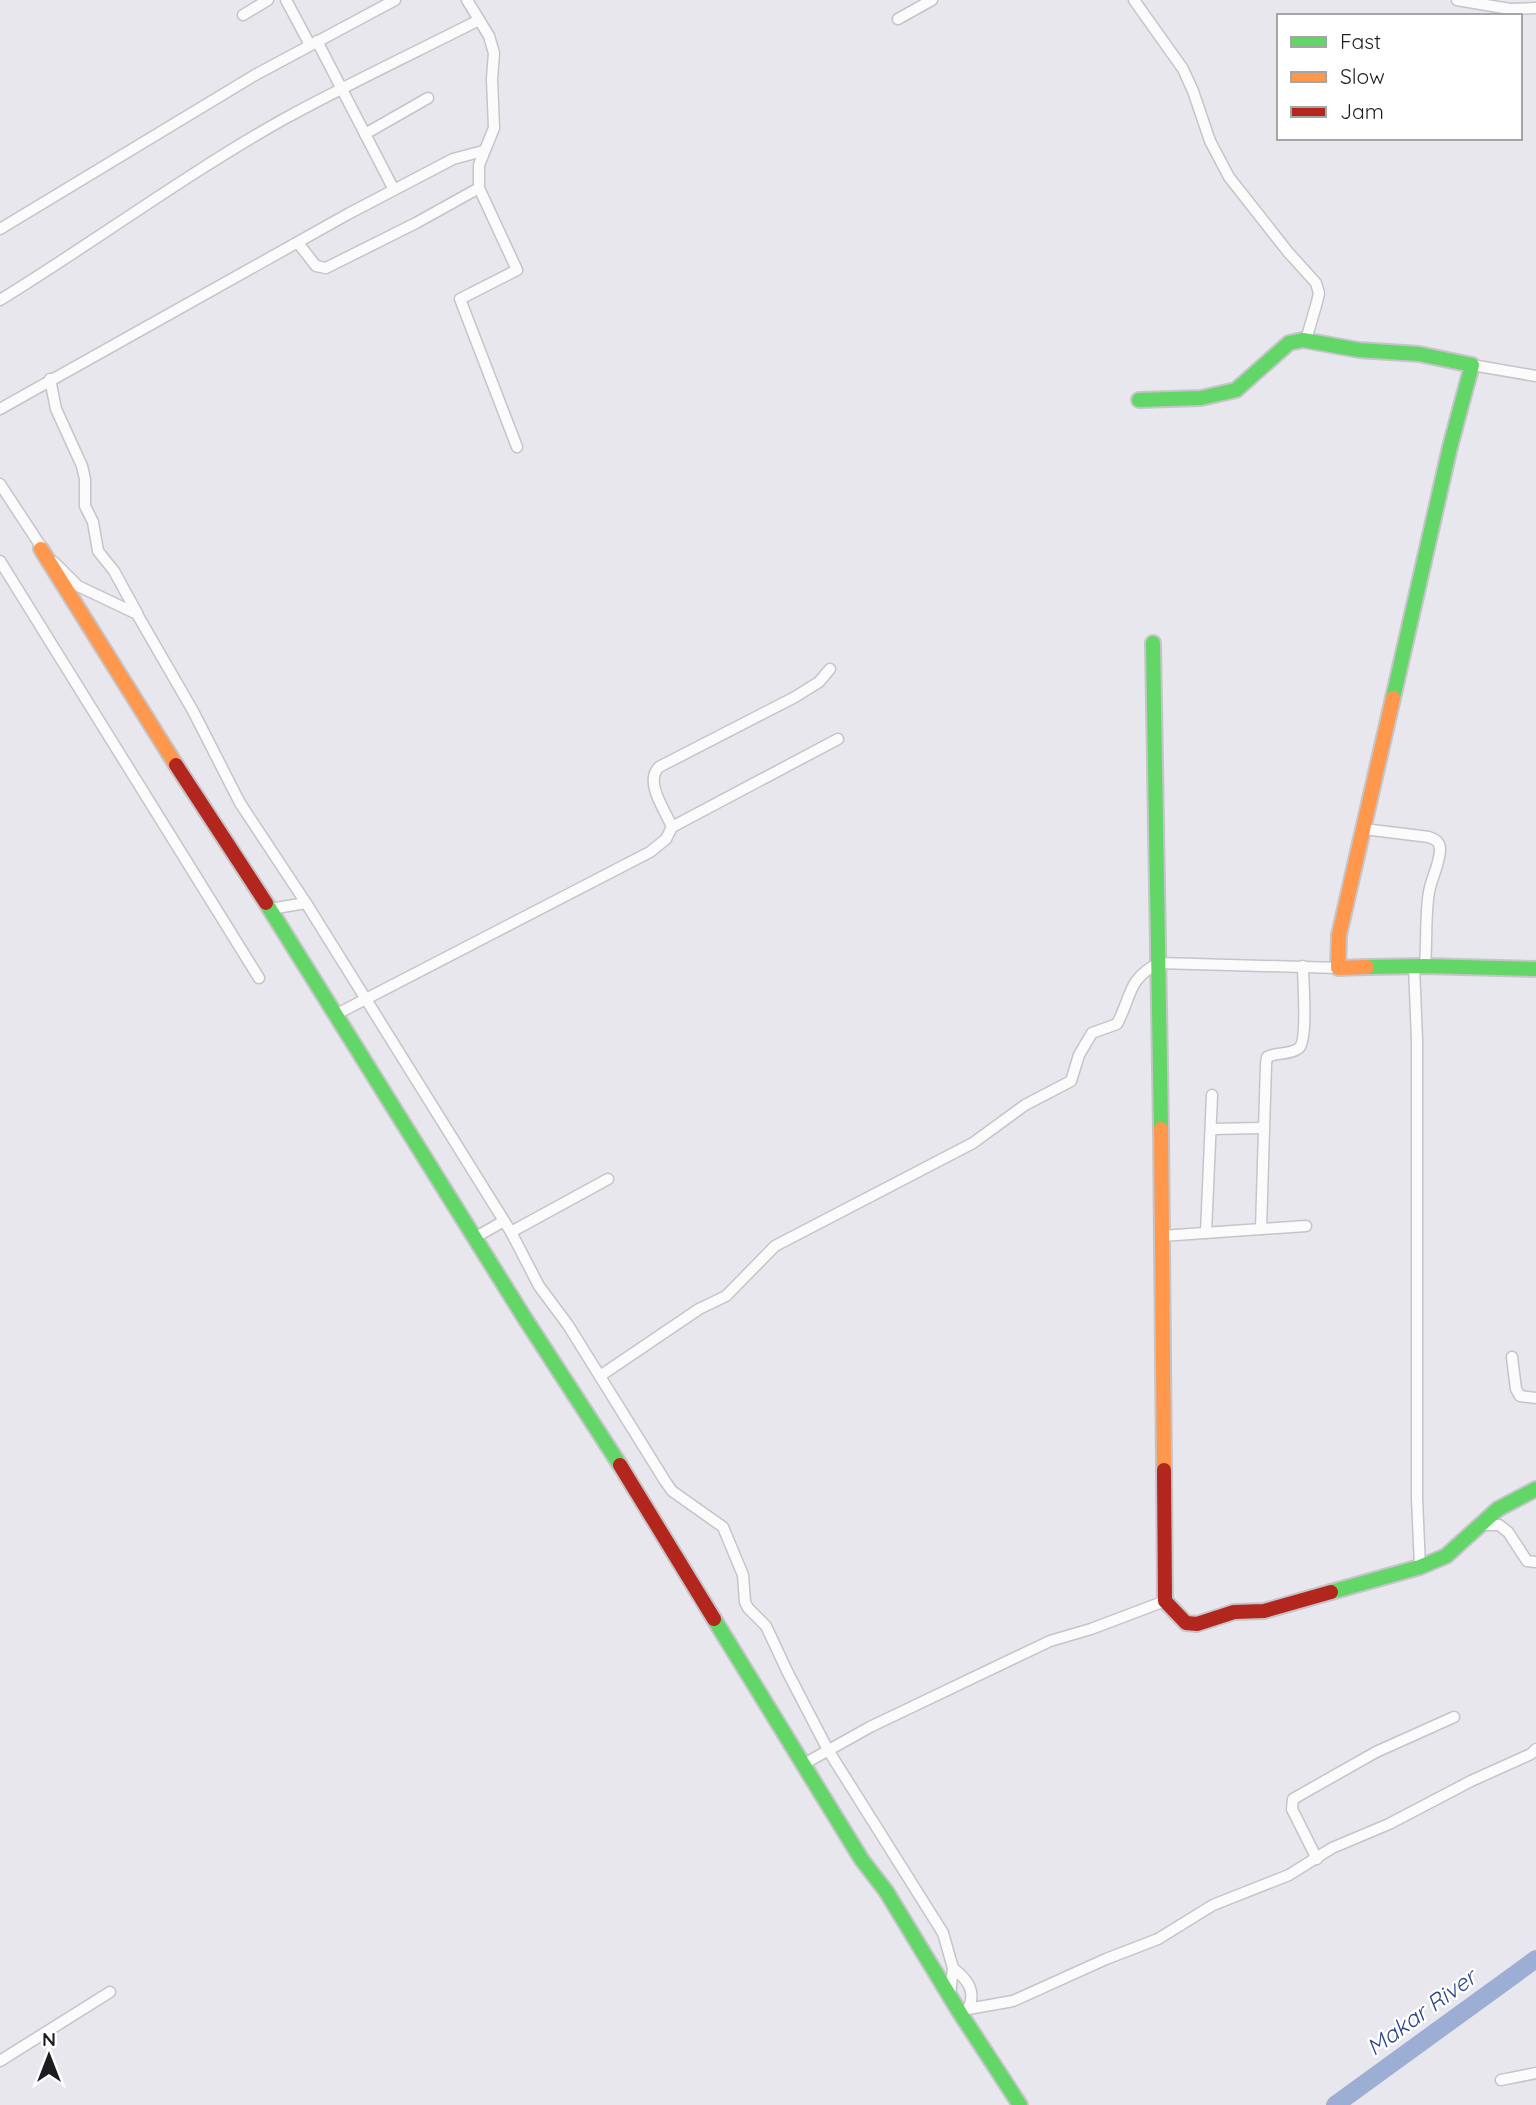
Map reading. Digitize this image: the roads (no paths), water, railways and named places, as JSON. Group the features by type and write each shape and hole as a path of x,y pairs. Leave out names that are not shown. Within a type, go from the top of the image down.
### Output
{"street":[{"path":"243,15 268,0"},
{"path":"286,0 342,88 394,190"},
{"path":"0,229 39,208 222,95 395,0"},
{"path":"467,0 491,40 494,53 494,128 491,140 483,151 479,188 517,270 460,299 517,447"},
{"path":"898,19 932,0"},
{"path":"1134,0 1194,91 1210,141 1229,177 1316,283 1319,293 1306,341"},
{"path":"1457,0 1510,9 1536,8"},
{"path":"0,300 241,145 342,88 479,20"},
{"path":"365,134 428,98"},
{"path":"0,409 394,190 453,159 483,151"},
{"path":"298,243 316,266 326,268 479,188"},
{"path":"1139,400 1221,396 1230,393 1289,343 1306,341 1419,354 1536,376"},
{"path":"1338,968 1339,935 1383,736 1406,647 1450,447 1472,365"},
{"path":"50,379 56,409 84,473 85,506 93,522 98,551 114,570 193,711 240,803 367,999 511,1232 539,1286 559,1311 672,1491 723,1527 743,1575 745,1602 766,1626 828,1750 943,1933 953,1968 950,1995"},
{"path":"0,484 129,692 270,909 474,1238 583,1405 802,1765 862,1860 886,1891 950,1995 964,2011 1020,2105"},
{"path":"41,549 78,586 137,614"},
{"path":"0,561 259,978"},
{"path":"1153,643 1165,1601 1186,1623 1197,1624 1234,1612 1264,1611 1420,1567 1446,1556 1498,1510 1536,1489"},
{"path":"672,827 653,782 653,772 659,766 795,697 819,682 830,669"},
{"path":"335,1015 650,852 666,839 672,827 838,738"},
{"path":"1364,829 1430,837 1440,845 1427,906 1419,966 1417,1456 1420,1567"},
{"path":"270,909 306,903"},
{"path":"600,1376 699,1309 726,1296 775,1246 973,1143 1035,1099 1071,1081 1079,1055 1092,1032 1116,1024 1136,978 1159,963 1338,968 1419,966 1536,969"},
{"path":"1261,1229 1262,1128 1267,1057 1298,1049 1303,1039 1303,967"},
{"path":"1206,1233 1212,1095"},
{"path":"1212,1129 1262,1128"},
{"path":"511,1232 608,1179"},
{"path":"474,1238 504,1221"},
{"path":"1162,1236 1306,1226"},
{"path":"1512,1357 1516,1389 1520,1396 1536,1398"},
{"path":"1498,1510 1499,1525"},
{"path":"1482,1525 1499,1525 1508,1532 1527,1561 1536,1562"},
{"path":"802,1765 870,1727 1050,1640 1091,1629 1165,1601"},
{"path":"1317,1858 1292,1809 1293,1799 1376,1752 1454,1717"},
{"path":"964,2011 1022,1998 1106,1959 1158,1939 1213,1905 1265,1886 1332,1848 1389,1824 1471,1781 1531,1754 1536,1749"},
{"path":"953,1968 972,1988 972,1996 964,2011"},
{"path":"0,2062 110,1992"},
{"path":"1501,2080 1536,2073"}],"waterway":[{"name":"Makar River","path":"1335,2105 1536,1959"}]}
